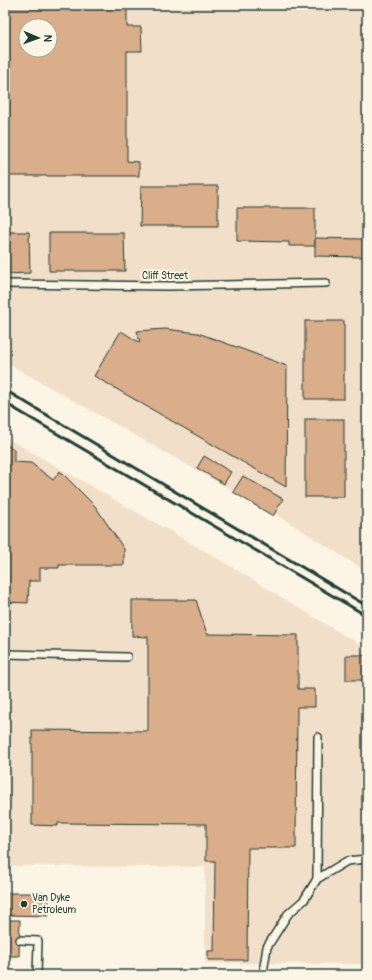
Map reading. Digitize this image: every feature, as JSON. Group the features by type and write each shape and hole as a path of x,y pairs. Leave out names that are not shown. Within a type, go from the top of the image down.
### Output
{"lane":[{"name":"Cliff Street","path":"5,284 168,286 326,283"},
{"path":"5,654 128,657"},
{"path":"317,879 318,737"},
{"path":"264,975 267,947 288,914 304,900 317,879 347,861 367,859"},
{"path":"20,940 38,941 37,975"}],"shaded area":[{"path":"5,5 367,5 367,572 290,523 5,362"},
{"path":"5,437 210,554 367,649 367,964 205,963 205,867 5,866"}],"building":[{"path":"5,5 127,5 127,27 141,27 142,51 127,51 127,161 139,162 139,176 5,176"},
{"path":"141,186 218,186 218,226 140,226"},
{"path":"237,208 315,208 315,246 289,246 289,242 237,241"},
{"path":"5,232 29,232 30,273 5,274"},
{"path":"49,233 124,233 125,271 49,271"},
{"path":"315,238 363,239 363,257 315,256"},
{"path":"305,321 344,321 344,399 305,399"},
{"path":"165,329 198,333 287,366 286,487 94,376 121,331 140,343 137,331"},
{"path":"305,419 344,419 344,497 305,497"},
{"path":"5,444 14,449 14,462 31,463 53,480 60,471 95,506 124,549 124,565 59,565 59,568 40,568 40,581 29,581 28,603 5,602"},
{"path":"204,456 231,472 224,484 197,468"},
{"path":"243,476 283,499 273,516 233,492"},
{"path":"132,600 196,600 207,634 298,635 298,689 315,689 315,707 297,707 296,848 248,848 247,960 208,960 208,951 214,951 215,861 206,861 206,824 58,823 58,826 32,825 32,730 148,731 148,637 132,636"},
{"path":"346,655 363,655 367,658 367,680 346,680"},
{"path":"5,893 49,893 48,916 5,915"},
{"path":"5,920 20,920 19,956 5,956"}],"railway":[{"path":"5,390 367,606"},
{"path":"5,403 367,616"}],"place":[{"name":"Van Dyke Petroleum","path":"24,904"}]}
